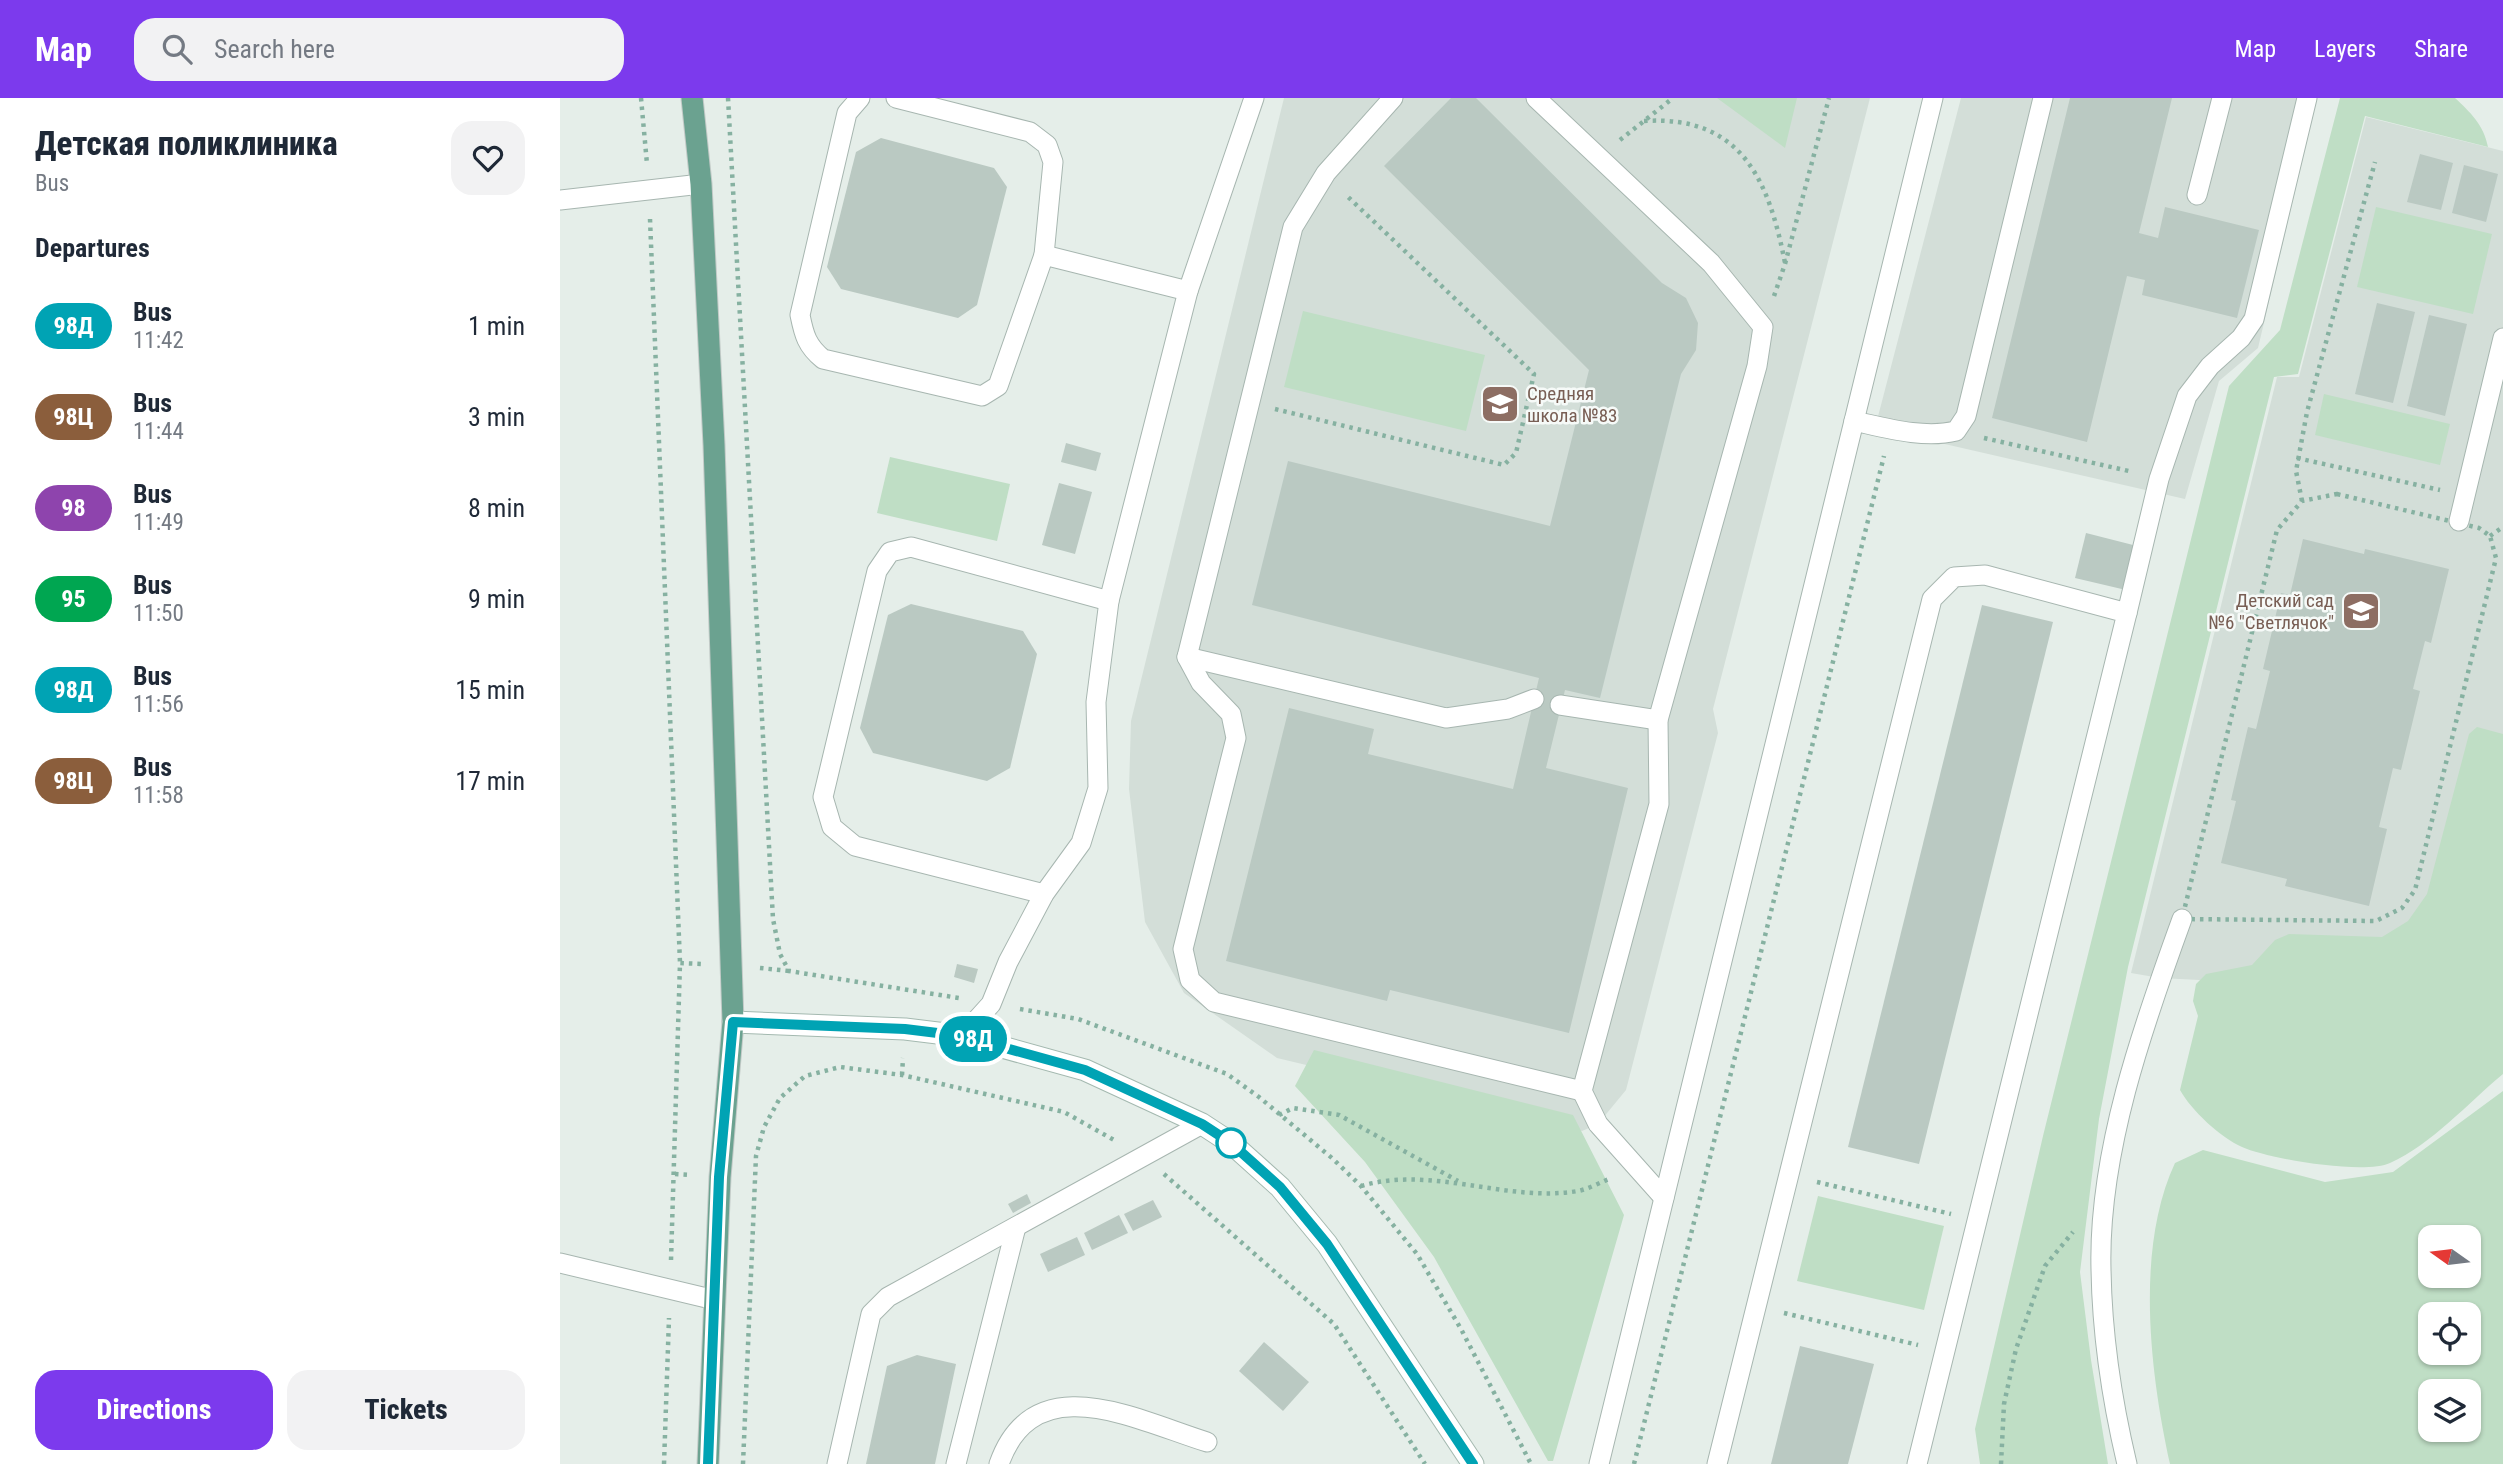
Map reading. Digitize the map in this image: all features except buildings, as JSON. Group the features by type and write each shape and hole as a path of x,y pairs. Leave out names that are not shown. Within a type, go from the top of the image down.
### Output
{"main road":[{"path":"692,98 701,184 733,1022 719,1177 708,1464"},
{"path":"733,1022 905,1029 962,1036 1085,1070 1202,1124 1231,1143 1280,1187 1327,1244 1473,1464"}],"lane":[{"path":"860,98 847,113 800,315 804,339 823,359 970,395 992,392 998,386 1044,256 1053,162 1047,145 1030,132 895,98"},
{"path":"962,1036 991,1004 1008,962 1044,894 1081,843 1098,788 1096,702 1109,601 1188,291 1254,98"},
{"path":"1393,98 1325,175 1293,227 1187,657 1202,684 1230,714 1237,738 1183,949 1190,980 1214,1002 1582,1091"},
{"path":"1536,98 1711,263 1763,327 1757,366 1658,720 1659,804 1582,1091 1598,1124 1664,1198"},
{"path":"1599,1464 1933,98"},
{"path":"1854,421 1942,435 1956,431 1966,416 2043,98"},
{"path":"2197,195 2222,98"},
{"path":"1917,1464 2160,479 2187,396 2210,366 2241,338 2254,319 2308,98"},
{"path":"560,200 701,184"},
{"path":"1044,256 1188,291"},
{"path":"2459,521 2503,338"},
{"path":"1044,894 855,846 832,827 822,797 877,571 890,552 911,547 1109,601"},
{"path":"1717,1464 1932,599 1954,577 1985,575 2127,613"},
{"path":"1187,657 1447,718 1508,709 1534,699"},
{"path":"1560,705 1658,720"},
{"path":"2127,1464 2106,1351 2100,1267 2107,1190 2117,1126 2140,1040 2182,919"},
{"path":"837,1464 871,1314 888,1297 1202,1124"},
{"path":"956,1464 1016,1227"},
{"path":"560,1263 715,1300"},
{"path":"999,1464 1014,1434 1032,1415 1074,1405 1097,1407 1207,1442"}],"path":[{"path":"641,98 649,191 680,962 664,1464"},
{"path":"1600,156 1672,98"},
{"path":"1763,327 1785,264 1829,98"},
{"path":"1644,121 1668,120 1700,128 1722,139 1745,159 1775,214 1785,264"},
{"path":"2302,501 2297,458 2375,162"},
{"path":"1250,403 1504,465 1516,453 1534,374 1325,175"},
{"path":"1634,1464 1891,429"},
{"path":"1956,431 2160,479"},
{"path":"2297,458 2465,496"},
{"path":"2337,494 2459,521 2490,536 2496,558 2492,585 2415,890 2402,908 2389,917 2365,922 2182,919 2277,530 2302,501 2337,494"},
{"path":"2490,536 2503,527"},
{"path":"680,962 789,971"},
{"path":"1279,1115 1293,1108 1339,1115 1461,1183"},
{"path":"1361,1186 1396,1180 1461,1183 1511,1190 1580,1191 1636,1169"},
{"path":"1788,1175 1977,1220"},
{"path":"2001,1464 2006,1393 2016,1349 2045,1266 2107,1190"},
{"path":"1756,1306 1944,1352"}],"shaded area":[{"name":"Средняя школа №83","path":"1284,98 1870,98 1713,709 1718,733 1626,1090 1598,1124 1582,1131 1277,1058 1184,993 1145,922 1129,789 1131,721"},
{"path":"1961,98 2317,98 2258,348 2219,381 2185,499 1875,428"},
{"name":"Детский сад №6 \"Светлячок\"","path":"2366,117 2503,151 2503,845 2376,989 2160,978 2131,973 2277,377 2299,377"}],"green space":[{"path":"1717,98 1797,98 1785,148"},
{"path":"2340,98 2455,98 2480,126 2488,147 2365,116 2298,374 2274,377 2128,967 2099,1119 2080,1272 2108,1464 1980,1464 1975,1429 2043,1136 2229,386 2280,330"},
{"path":"2376,207 2492,234 2473,314 2357,287"},
{"path":"1303,311 1485,355 1466,431 1284,387"},
{"path":"2324,394 2450,424 2440,465 2315,435"},
{"path":"890,457 1010,484 997,541 877,513"},
{"path":"2477,727 2503,734 2503,1074 2420,1145 2390,1163 2360,1167 2316,1164 2255,1152 2234,1143 2199,1114 2180,1090 2198,1016 2193,1001 2196,984 2206,974 2252,965 2275,940 2289,934 2382,937 2408,921 2427,894 2469,734"},
{"path":"1314,1050 1573,1115 1624,1215 1553,1461 1548,1461 1434,1257 1365,1162 1295,1086"},
{"path":"2503,1091 2503,1464 2170,1464 2157,1391 2150,1312 2155,1234 2162,1197 2175,1163 2203,1150 2325,1182 2393,1172"},
{"path":"1818,1196 1944,1226 1924,1310 1797,1281"}],"bus line":[{"name":"98Д","path":"708,1464 719,1177 733,1022 905,1029 962,1036 1085,1070 1202,1124 1231,1143 1280,1187 1327,1244 1473,1464"}],"place":[{"name":"Средняя школа №83","path":"1500,404"},
{"name":"Детский сад №6 \"Светлячок\"","path":"2361,611"}]}
